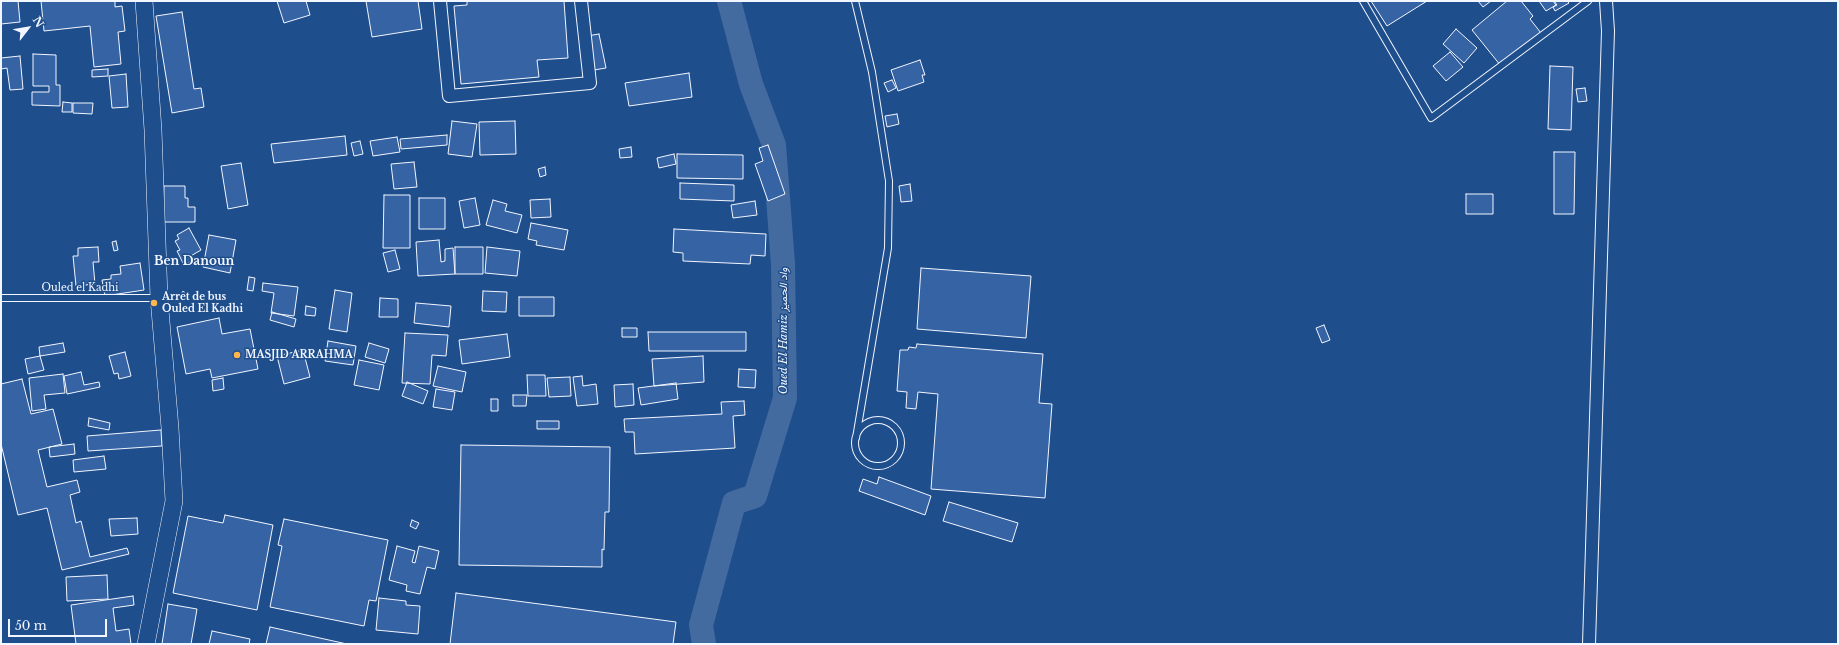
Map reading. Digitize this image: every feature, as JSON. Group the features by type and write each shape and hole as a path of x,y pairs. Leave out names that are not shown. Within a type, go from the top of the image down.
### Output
{"main road":[{"path":"144,1 153,130 159,298 170,428 174,501 146,644"}],"street":[{"path":"440,1 449,96 590,83 581,1"},
{"path":"1589,644 1608,47 1606,1"}],"lane":[{"path":"855,1 872,72 889,181 888,248 856,438 855,446 863,460 875,466 883,466 891,463 897,457 902,446 898,430 892,424 878,419 863,425 856,438"},
{"path":"1363,1 1431,118 1588,1"},
{"name":"Ouled el Kadhi","path":"1,298 159,298"}],"building":[{"path":"1,1 18,1 20,22 1,24"},
{"path":"41,1 115,1 115,7 122,6 125,31 118,32 121,64 94,67 90,26 44,31"},
{"path":"277,1 306,1 310,15 284,23"},
{"path":"366,1 418,1 422,29 372,37"},
{"path":"467,1 564,1 568,58 537,60 539,77 461,84 454,6 467,5"},
{"path":"1371,1 1427,1 1387,26"},
{"path":"1478,1 1491,1 1483,7"},
{"path":"1507,1 1521,1 1533,16 1530,19 1541,33 1501,66 1472,30"},
{"path":"1539,1 1553,1 1556,5 1546,11"},
{"path":"1554,1 1567,1 1569,3 1555,11 1553,7 1557,5"},
{"path":"182,12 194,89 201,88 204,107 172,113 156,16"},
{"path":"1456,29 1477,48 1464,63 1443,44"},
{"path":"599,34 606,68 594,70 587,36"},
{"path":"1450,52 1463,67 1446,81 1433,66"},
{"path":"33,54 56,55 56,85 60,85 60,106 32,105 32,92 49,92 49,86 33,86"},
{"path":"20,56 23,89 10,90 7,68 1,69 1,58"},
{"path":"920,60 925,75 922,75 924,82 898,91 891,70"},
{"path":"1550,66 1573,67 1571,130 1548,129"},
{"path":"108,69 108,76 92,77 92,70"},
{"path":"689,73 692,97 629,106 625,83"},
{"path":"126,74 128,107 112,108 109,76"},
{"path":"892,80 896,88 888,92 884,83"},
{"path":"1585,88 1587,101 1578,102 1576,89"},
{"path":"63,102 72,103 72,112 62,112"},
{"path":"73,103 93,103 92,114 73,113"},
{"path":"897,114 899,124 887,127 885,116"},
{"path":"452,121 477,124 472,157 448,154"},
{"path":"515,121 516,154 480,155 479,122"},
{"path":"447,135 447,145 401,149 400,139"},
{"path":"345,136 347,155 274,163 271,144"},
{"path":"397,137 400,152 373,156 370,141"},
{"path":"360,141 363,154 354,156 351,143"},
{"path":"768,145 785,194 768,201 755,164 763,161 759,148"},
{"path":"631,147 632,157 620,158 619,149"},
{"path":"1554,152 1575,152 1574,214 1554,214"},
{"path":"674,154 676,164 659,168 657,158"},
{"path":"677,154 743,155 743,179 677,178"},
{"path":"414,162 417,187 394,189 391,164"},
{"path":"241,163 248,205 228,209 221,166"},
{"path":"545,167 546,175 540,177 538,169"},
{"path":"680,183 734,185 734,201 680,199"},
{"path":"910,184 912,201 901,202 899,186"},
{"path":"164,186 185,186 185,198 188,198 188,207 195,207 195,222 163,222"},
{"path":"1466,194 1493,194 1493,214 1466,214"},
{"path":"384,195 410,195 410,248 383,248"},
{"path":"419,198 445,198 445,229 419,229"},
{"path":"475,198 480,225 464,228 459,201"},
{"path":"550,199 551,217 531,218 530,200"},
{"path":"493,200 507,204 505,211 522,215 517,233 486,225"},
{"path":"755,201 757,215 733,218 731,205"},
{"path":"531,223 568,230 564,250 536,245 537,241 528,239"},
{"path":"189,228 201,250 189,257 192,261 184,265 177,251 180,250 175,241 179,239 177,235"},
{"path":"674,229 766,234 765,256 751,255 750,264 683,261 683,253 673,252"},
{"path":"209,235 236,240 230,273 203,267"},
{"path":"439,240 441,262 445,261 445,249 453,248 455,274 418,276 416,242"},
{"path":"116,241 118,250 114,251 112,242"},
{"path":"98,247 99,262 93,262 95,284 76,286 73,256 78,256 78,248"},
{"path":"455,247 483,247 483,274 455,274"},
{"path":"487,247 520,251 517,276 485,273"},
{"path":"395,250 400,269 388,272 383,253"},
{"path":"140,263 144,290 105,296 102,280 111,279 111,275 121,274 120,266"},
{"path":"921,268 1031,276 1026,338 917,329"},
{"path":"249,277 255,278 253,291 247,290"},
{"path":"263,283 298,287 294,316 271,313 274,293 262,291"},
{"path":"335,290 352,293 347,332 329,329"},
{"path":"483,291 507,292 506,312 482,311"},
{"path":"519,297 554,297 554,316 519,316"},
{"path":"380,298 398,299 398,317 379,317"},
{"path":"416,303 451,306 449,327 414,323"},
{"path":"306,306 316,308 315,316 305,315"},
{"path":"272,312 296,319 294,327 270,320"},
{"path":"219,318 222,334 250,329 258,369 212,378 210,369 186,374 177,327"},
{"path":"1324,325 1330,340 1322,343 1316,328"},
{"path":"622,328 637,328 637,337 622,337"},
{"path":"648,332 746,332 746,351 649,351"},
{"path":"405,333 448,335 446,356 432,355 430,384 402,383"},
{"path":"507,334 510,357 462,364 459,340"},
{"path":"328,341 356,346 353,365 325,361"},
{"path":"63,343 65,352 40,356 39,347"},
{"path":"369,343 389,349 385,363 365,357"},
{"path":"917,344 1043,354 1039,403 1052,404 1045,498 931,489 938,394 918,392 916,409 906,408 907,392 897,391 900,350 908,350 909,347 916,348"},
{"path":"303,350 310,377 284,384 277,356"},
{"path":"125,352 131,376 119,379 118,373 114,374 109,356"},
{"path":"40,356 44,370 28,374 25,359"},
{"path":"703,356 704,382 654,386 652,359"},
{"path":"359,360 384,365 379,390 354,385"},
{"path":"438,366 466,372 462,392 433,386"},
{"path":"739,369 756,370 755,388 738,387"},
{"path":"81,372 84,385 99,382 100,387 67,394 64,376"},
{"path":"63,374 65,393 44,395 46,409 32,411 29,378"},
{"path":"527,375 545,375 546,396 528,396"},
{"path":"582,376 583,386 596,384 598,404 577,406 573,377"},
{"path":"570,377 571,396 549,397 547,378"},
{"path":"223,378 224,389 213,391 212,380"},
{"path":"22,379 31,414 53,409 62,444 38,450 47,487 77,480 80,492 70,495 76,523 81,521 90,557 127,548 129,554 62,570 47,508 18,515 1,444 1,384"},
{"path":"407,382 428,391 423,404 402,396"},
{"path":"676,383 678,399 641,405 638,388"},
{"path":"633,384 634,405 615,407 614,385"},
{"path":"436,389 455,392 452,410 433,407"},
{"path":"513,395 527,395 526,406 513,406"},
{"path":"491,399 498,399 498,411 491,411"},
{"path":"744,401 745,415 733,416 735,448 635,454 634,432 625,432 624,419 722,414 721,402"},
{"path":"89,418 110,423 109,430 88,426"},
{"path":"537,421 559,421 559,429 537,429"},
{"path":"161,430 162,446 88,451 87,436"},
{"path":"74,444 75,454 50,457 49,447"},
{"path":"461,445 610,447 609,512 605,512 602,567 459,565"},
{"path":"104,456 106,469 74,472 73,460"},
{"path":"879,477 931,496 925,515 859,491 863,479 877,484"},
{"path":"949,502 1018,523 1012,542 943,521"},
{"path":"225,515 273,525 257,610 173,593 188,516 223,523"},
{"path":"137,518 138,534 111,536 109,519"},
{"path":"284,519 388,540 376,601 369,600 364,626 270,607 282,546 278,545"},
{"path":"412,520 419,523 416,529 410,526"},
{"path":"397,546 415,551 412,562 415,563 419,546 439,551 435,569 427,567 420,594 406,591 407,585 389,580"},
{"path":"107,575 108,599 67,601 66,577"},
{"path":"456,593 676,622 673,644 450,644"},
{"path":"133,596 134,605 113,608 116,631 129,629 131,644 76,644 71,605"},
{"path":"379,598 406,601 406,605 420,606 418,634 376,630"},
{"path":"168,604 197,609 191,644 162,644"},
{"path":"270,627 347,644 266,644"},
{"path":"212,631 250,639 249,644 209,644"}],"waterway":[{"name":"Oued El Hamiz واد الحميز","path":"704,644 701,625 734,503 755,496 785,398 783,264 774,145 751,84 729,1"}],"place":[{"name":"Arrêt de bus Ouled El Kadhi","path":"154,303"},
{"name":"MASJID ARRAHMA","path":"237,355"}],"district":[{"name":"Ben Danoun","path":"194,262"}]}
